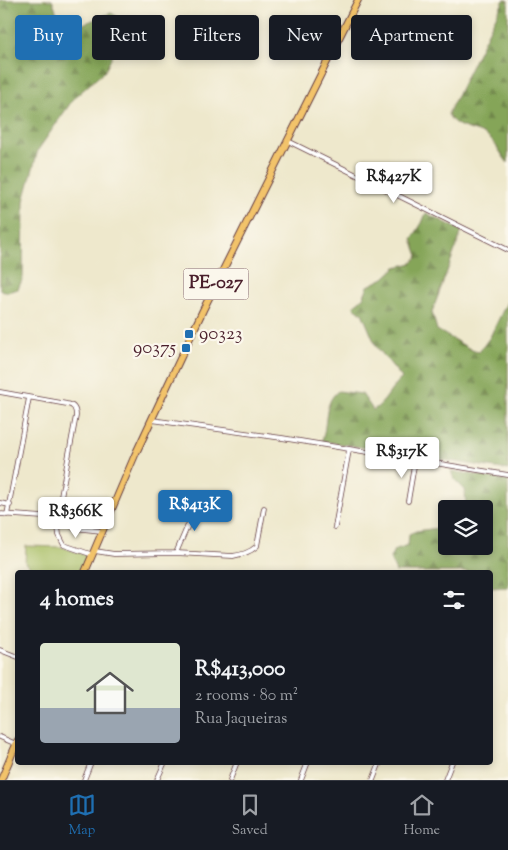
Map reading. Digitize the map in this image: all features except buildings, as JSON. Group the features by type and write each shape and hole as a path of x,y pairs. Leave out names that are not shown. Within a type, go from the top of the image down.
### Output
{"main road":[{"name":"PE-027","path":"87,570 102,531 203,310 358,0"},
{"path":"1,780 15,747"}],"street":[{"path":"288,141 508,250"},
{"path":"0,392 70,404 75,408 76,412 57,518 58,535 68,547 94,553 176,553 233,556 248,553 257,546 264,508"},
{"path":"7,515 29,398"},
{"path":"152,420 264,435 508,475"},
{"path":"335,527 349,450"},
{"path":"408,501 415,460"},
{"path":"10,505 1,503 0,513 57,518 108,518"},
{"path":"176,553 197,504"},
{"path":"64,518 70,526 78,530 102,531"},
{"path":"0,650 15,656"},
{"path":"0,737 15,741"},
{"path":"84,780 90,765"},
{"path":"157,780 164,765"},
{"path":"230,780 237,765"},
{"path":"301,780 307,765"},
{"path":"373,780 379,765"},
{"path":"445,780 451,765"}],"green space":[{"path":"0,0 52,0 58,15 15,15 15,60 82,60 82,25 92,20 92,60 110,60 105,71 74,98 38,150 24,201 23,278 18,289 7,292 0,290"},
{"path":"504,0 508,0 508,163 489,138 455,123 448,114"},
{"path":"426,213 462,231 432,312 437,330 479,352 490,337 508,300 508,470 322,441 328,407 333,396 338,391 362,394 373,410 402,378 376,346 362,313 353,306 363,298 368,286 384,278 396,267 412,263 418,256 412,239"},
{"path":"451,471 508,480 508,587 493,588 493,570 395,570 390,558 394,550 408,545 409,534 416,531 438,528 438,555 493,555 493,500 466,500 465,490 454,479"},
{"path":"26,546 62,547 88,556 81,570 31,570 25,563"}],"place":[{"name":"90323","path":"189,334"},
{"name":"90375","path":"186,348"}]}
